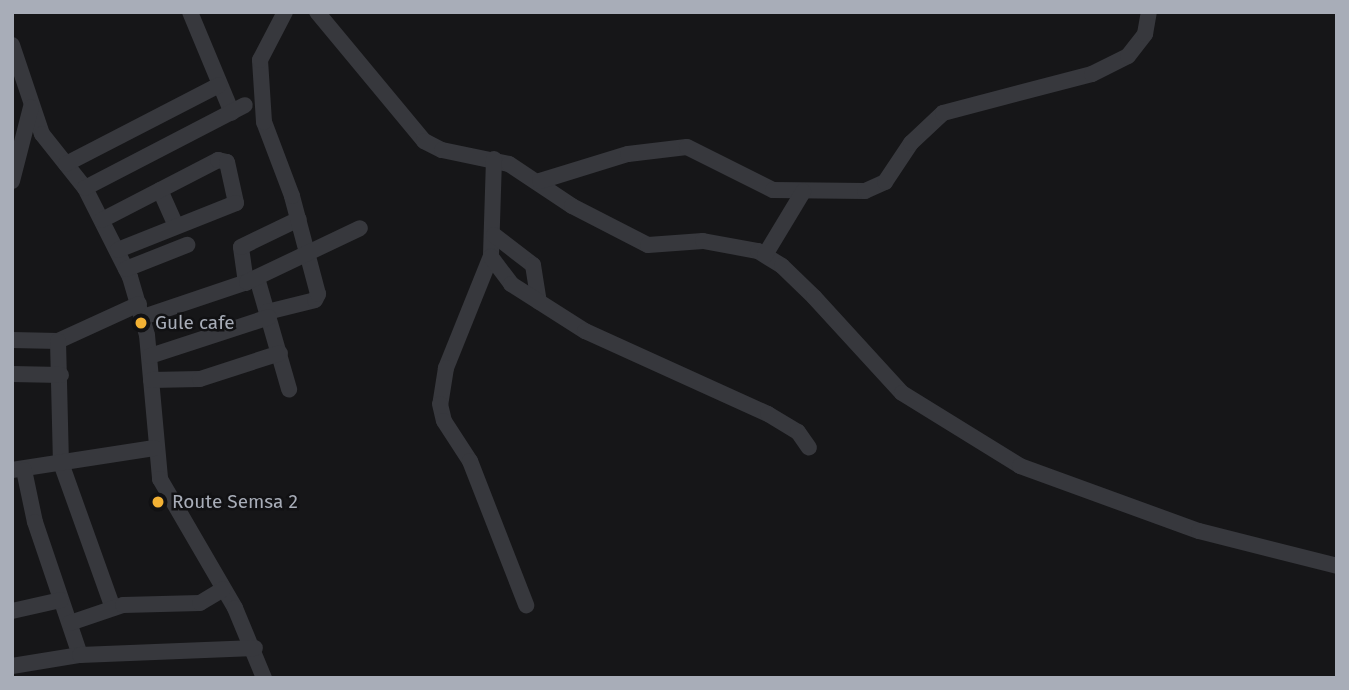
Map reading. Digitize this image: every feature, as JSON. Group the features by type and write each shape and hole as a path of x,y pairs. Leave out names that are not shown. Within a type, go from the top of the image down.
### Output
{"street":[{"path":"85,188 238,109 219,85 190,12"},
{"path":"150,356 316,299 310,253 267,135 259,73 260,60 285,12"},
{"path":"317,12 412,131 447,151 494,159 540,181 572,206 648,245 703,241 746,247 765,255 814,297 895,387 1009,460 1052,481 1165,520 1337,566"},
{"path":"540,181 628,153 687,147 765,188 803,191 874,188 943,113 1113,65 1140,43 1149,12"},
{"path":"12,45 42,134 85,188 127,269 141,311 150,356 154,449 168,497 255,648 264,678"},
{"path":"66,164 219,85"},
{"path":"12,181 31,107"},
{"path":"494,159 494,235 491,257 446,368 440,404 444,421 470,461 526,605"},
{"path":"102,220 218,160 227,162 236,203 118,250"},
{"path":"160,190 176,226"},
{"path":"765,255 803,191"},
{"path":"289,389 268,314 251,280 241,247 299,219"},
{"path":"12,340 58,341 141,311 251,280 360,228"},
{"path":"494,235 533,265 540,302"},
{"path":"127,269 187,245"},
{"path":"491,257 502,276 585,331 768,414 798,432 809,449"},
{"path":"58,341 61,375 61,463 113,608"},
{"path":"151,380 200,379 280,353"},
{"path":"12,374 61,375"},
{"path":"80,655 18,470 154,449"},
{"path":"70,624 113,608 136,603 193,605 223,589"},
{"path":"12,611 61,600"},
{"path":"12,666 80,655 255,648"}],"place":[{"name":"Gule cafe","path":"141,323"},
{"name":"Route Semsa 2","path":"158,502"}]}
